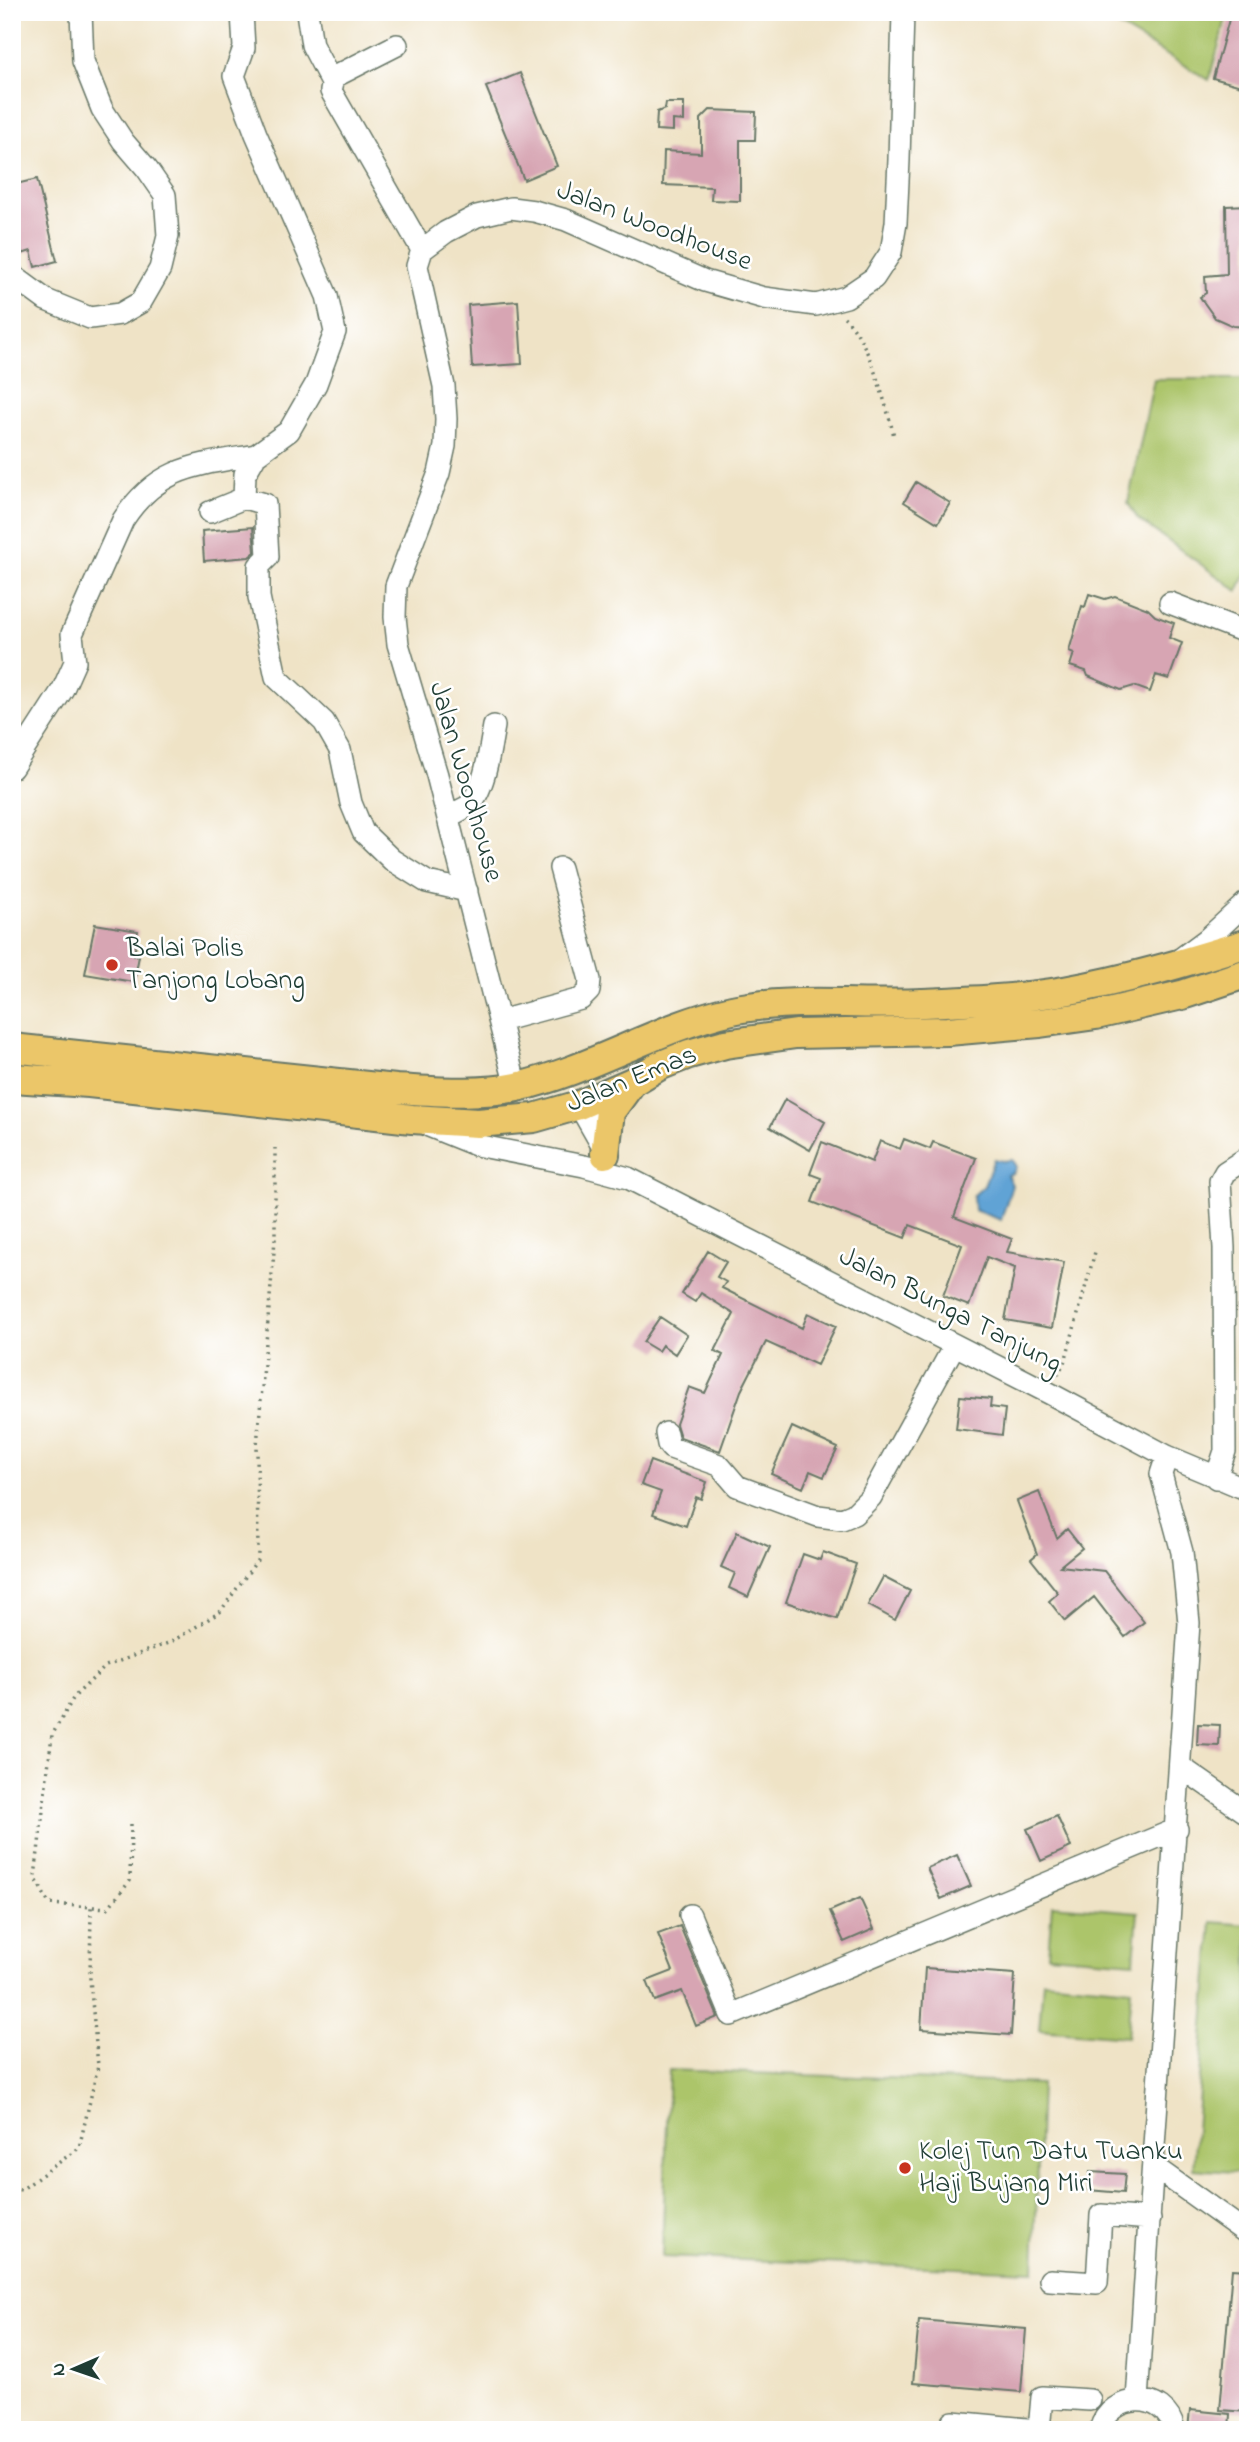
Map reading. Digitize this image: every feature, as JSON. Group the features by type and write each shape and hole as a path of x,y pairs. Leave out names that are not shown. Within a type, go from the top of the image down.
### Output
{"main road":[{"name":"Jalan Emas","path":"12,1048 396,1089 460,1093 516,1087 570,1071 666,1032 732,1010 835,1003 919,1003 1015,997 1117,980 1248,943"},
{"name":"Jalan Emas","path":"12,1078 89,1083 412,1119 478,1123 534,1118 579,1105 689,1054 761,1038 796,1034 948,1031 1040,1024 1096,1015 1182,995 1248,973"},
{"path":"605,1154 610,1112 632,1082"},
{"path":"516,1087 557,1087 573,1095 579,1105"}],"street":[{"path":"12,275 46,300 90,318 120,314 141,302 160,270 168,236 165,195 102,109 83,61 81,12"},
{"path":"242,12 244,48 234,76 256,134 327,296 335,332 316,384 289,431 256,455 245,474 244,498"},
{"path":"307,12 312,46 332,83"},
{"name":"Jalan Woodhouse","path":"516,1087 448,817 398,644 396,586 439,473 445,446 444,386 417,266 422,250 446,232 477,216 511,208 534,211 576,224 705,281 764,298 816,305 846,298 874,278 891,252 896,223 903,12"},
{"path":"397,45 334,77 331,91 422,250"},
{"path":"12,768 63,690 75,662 72,634 123,520 134,502 158,481 193,465 256,455"},
{"path":"210,512 244,498 265,504 268,557 259,566 259,597 276,677 324,722 340,750 351,803 363,832 392,860 427,882 467,891"},
{"path":"1170,603 1248,633"},
{"path":"448,817 468,806 476,796 494,726"},
{"path":"500,1021 581,999 589,991 590,980 561,868"},
{"path":"1172,966 1206,940 1248,901"},
{"path":"579,1105 605,1154 628,1178"},
{"path":"412,1119 476,1145 584,1166 628,1178"},
{"path":"1216,1478 1225,1451 1224,1248 1220,1181 1225,1172 1248,1157"},
{"name":"Jalan Bunga Tanjung","path":"628,1178 1167,1456 1248,1490"},
{"path":"666,1433 667,1444 671,1448 719,1465 737,1486 818,1516 842,1519 854,1514 871,1497 954,1346"},
{"path":"1137,2400 1189,1623 1182,1552 1161,1474 1167,1456"},
{"path":"1181,1767 1248,1814"},
{"path":"690,1915 731,2015 1177,1829"},
{"path":"1153,2166 1248,2234"},
{"path":"1050,2280 1097,2283 1101,2215 1150,2219"},
{"path":"952,2430 953,2422 1039,2430 1042,2397 1090,2400"},
{"path":"1100,2430 1109,2411 1119,2404 1137,2400 1156,2405 1166,2413 1174,2430"}],"path":[{"path":"816,305 847,319 862,341 894,436"},
{"path":"131,1824 130,1881 108,1908 49,1904 35,1877 52,1735 74,1697 106,1666 172,1642 220,1612 258,1559 257,1445 275,1240 275,1148"},
{"path":"1049,1393 1066,1358 1094,1252"},
{"path":"12,2188 21,2190 79,2148 98,2066 90,1979 91,1907"}],"green space":[{"path":"1103,12 1228,12 1209,80 1113,23"},
{"path":"1154,379 1248,379 1248,569 1238,591 1138,519 1128,503"},
{"path":"1052,1905 1138,1912 1134,1962 1048,1955"},
{"path":"1212,1922 1248,1925 1248,2173 1193,2169"},
{"path":"1043,1981 1131,1989 1127,2037 1039,2030"},
{"path":"669,2070 1041,2084 1034,2271 662,2257"}],"water":[{"path":"994,1159 1012,1160 1016,1167 1013,1173 1007,1175 1012,1185 1001,1220 974,1210 973,1196 984,1186"}],"building":[{"path":"1231,12 1248,12 1248,88 1213,78"},
{"path":"520,73 557,166 524,180 486,87"},
{"path":"666,103 684,103 684,121 673,120 673,131 656,130 657,112 665,109"},
{"path":"710,110 756,112 755,140 740,140 740,201 711,200 712,187 663,185 664,151 701,153 701,119"},
{"path":"37,179 57,261 35,267 31,251 22,254 18,235 12,237 12,185"},
{"path":"1248,205 1248,327 1233,326 1215,318 1200,297 1206,293 1205,276 1227,274 1226,206"},
{"path":"518,301 522,364 472,367 468,305"},
{"path":"916,482 950,503 938,523 904,502"},
{"path":"253,527 255,552 249,557 204,561 202,531"},
{"path":"1089,594 1105,599 1115,596 1174,623 1169,638 1182,643 1169,679 1156,675 1150,692 1134,686 1121,690 1088,676 1086,671 1070,666 1074,653 1069,651 1082,606 1085,607"},
{"path":"95,924 138,931 134,955 139,956 134,982 85,974"},
{"path":"785,1099 825,1122 810,1150 770,1127"},
{"path":"904,1139 930,1149 933,1142 976,1158 954,1217 1012,1239 1007,1252 1064,1262 1052,1328 1005,1320 1015,1268 987,1257 969,1306 943,1296 962,1245 910,1225 905,1238 812,1202 821,1178 810,1174 822,1142 872,1162 880,1141 900,1149"},
{"path":"708,1251 726,1262 717,1277 726,1282 722,1288 802,1328 808,1313 836,1326 817,1365 766,1342 741,1391 720,1451 680,1437 676,1424 689,1387 705,1393 723,1355 715,1351 734,1314 701,1293 695,1302 682,1294"},
{"path":"660,1317 687,1335 675,1354 662,1345 658,1351 643,1342"},
{"path":"960,1396 991,1399 990,1407 1005,1409 1002,1435 956,1429"},
{"path":"792,1427 838,1448 824,1477 810,1471 803,1488 771,1474"},
{"path":"650,1461 707,1482 701,1499 696,1497 686,1526 653,1514 661,1492 641,1485"},
{"path":"1039,1492 1057,1538 1067,1529 1082,1548 1060,1566 1104,1571 1144,1622 1125,1637 1094,1597 1065,1621 1049,1601 1058,1593 1031,1559 1037,1554 1017,1501"},
{"path":"737,1532 770,1547 748,1597 729,1588 735,1573 721,1567"},
{"path":"823,1552 856,1564 837,1619 786,1602 803,1554 820,1560"},
{"path":"883,1577 910,1591 895,1620 868,1605"},
{"path":"1198,1724 1220,1725 1219,1746 1197,1745"},
{"path":"1057,1816 1071,1847 1041,1861 1027,1829"},
{"path":"957,1855 971,1886 941,1899 927,1868"},
{"path":"860,1898 874,1929 844,1942 830,1911"},
{"path":"680,1926 718,2017 696,2026 682,1991 655,2001 647,1981 673,1971 658,1934"},
{"path":"925,1968 1015,1974 1011,2035 921,2029"},
{"path":"1090,2172 1125,2174 1123,2193 1088,2190"},
{"path":"1232,2269 1248,2270 1248,2412 1220,2410"},
{"path":"919,2320 1026,2329 1021,2392 913,2383"},
{"path":"1190,2410 1230,2414 1229,2430 1188,2430"}],"place":[{"name":"Balai Polis Tanjong Lobang","path":"112,965"},
{"name":"Kolej Tun Datu Tuanku Haji Bujang Miri","path":"905,2168"}]}
